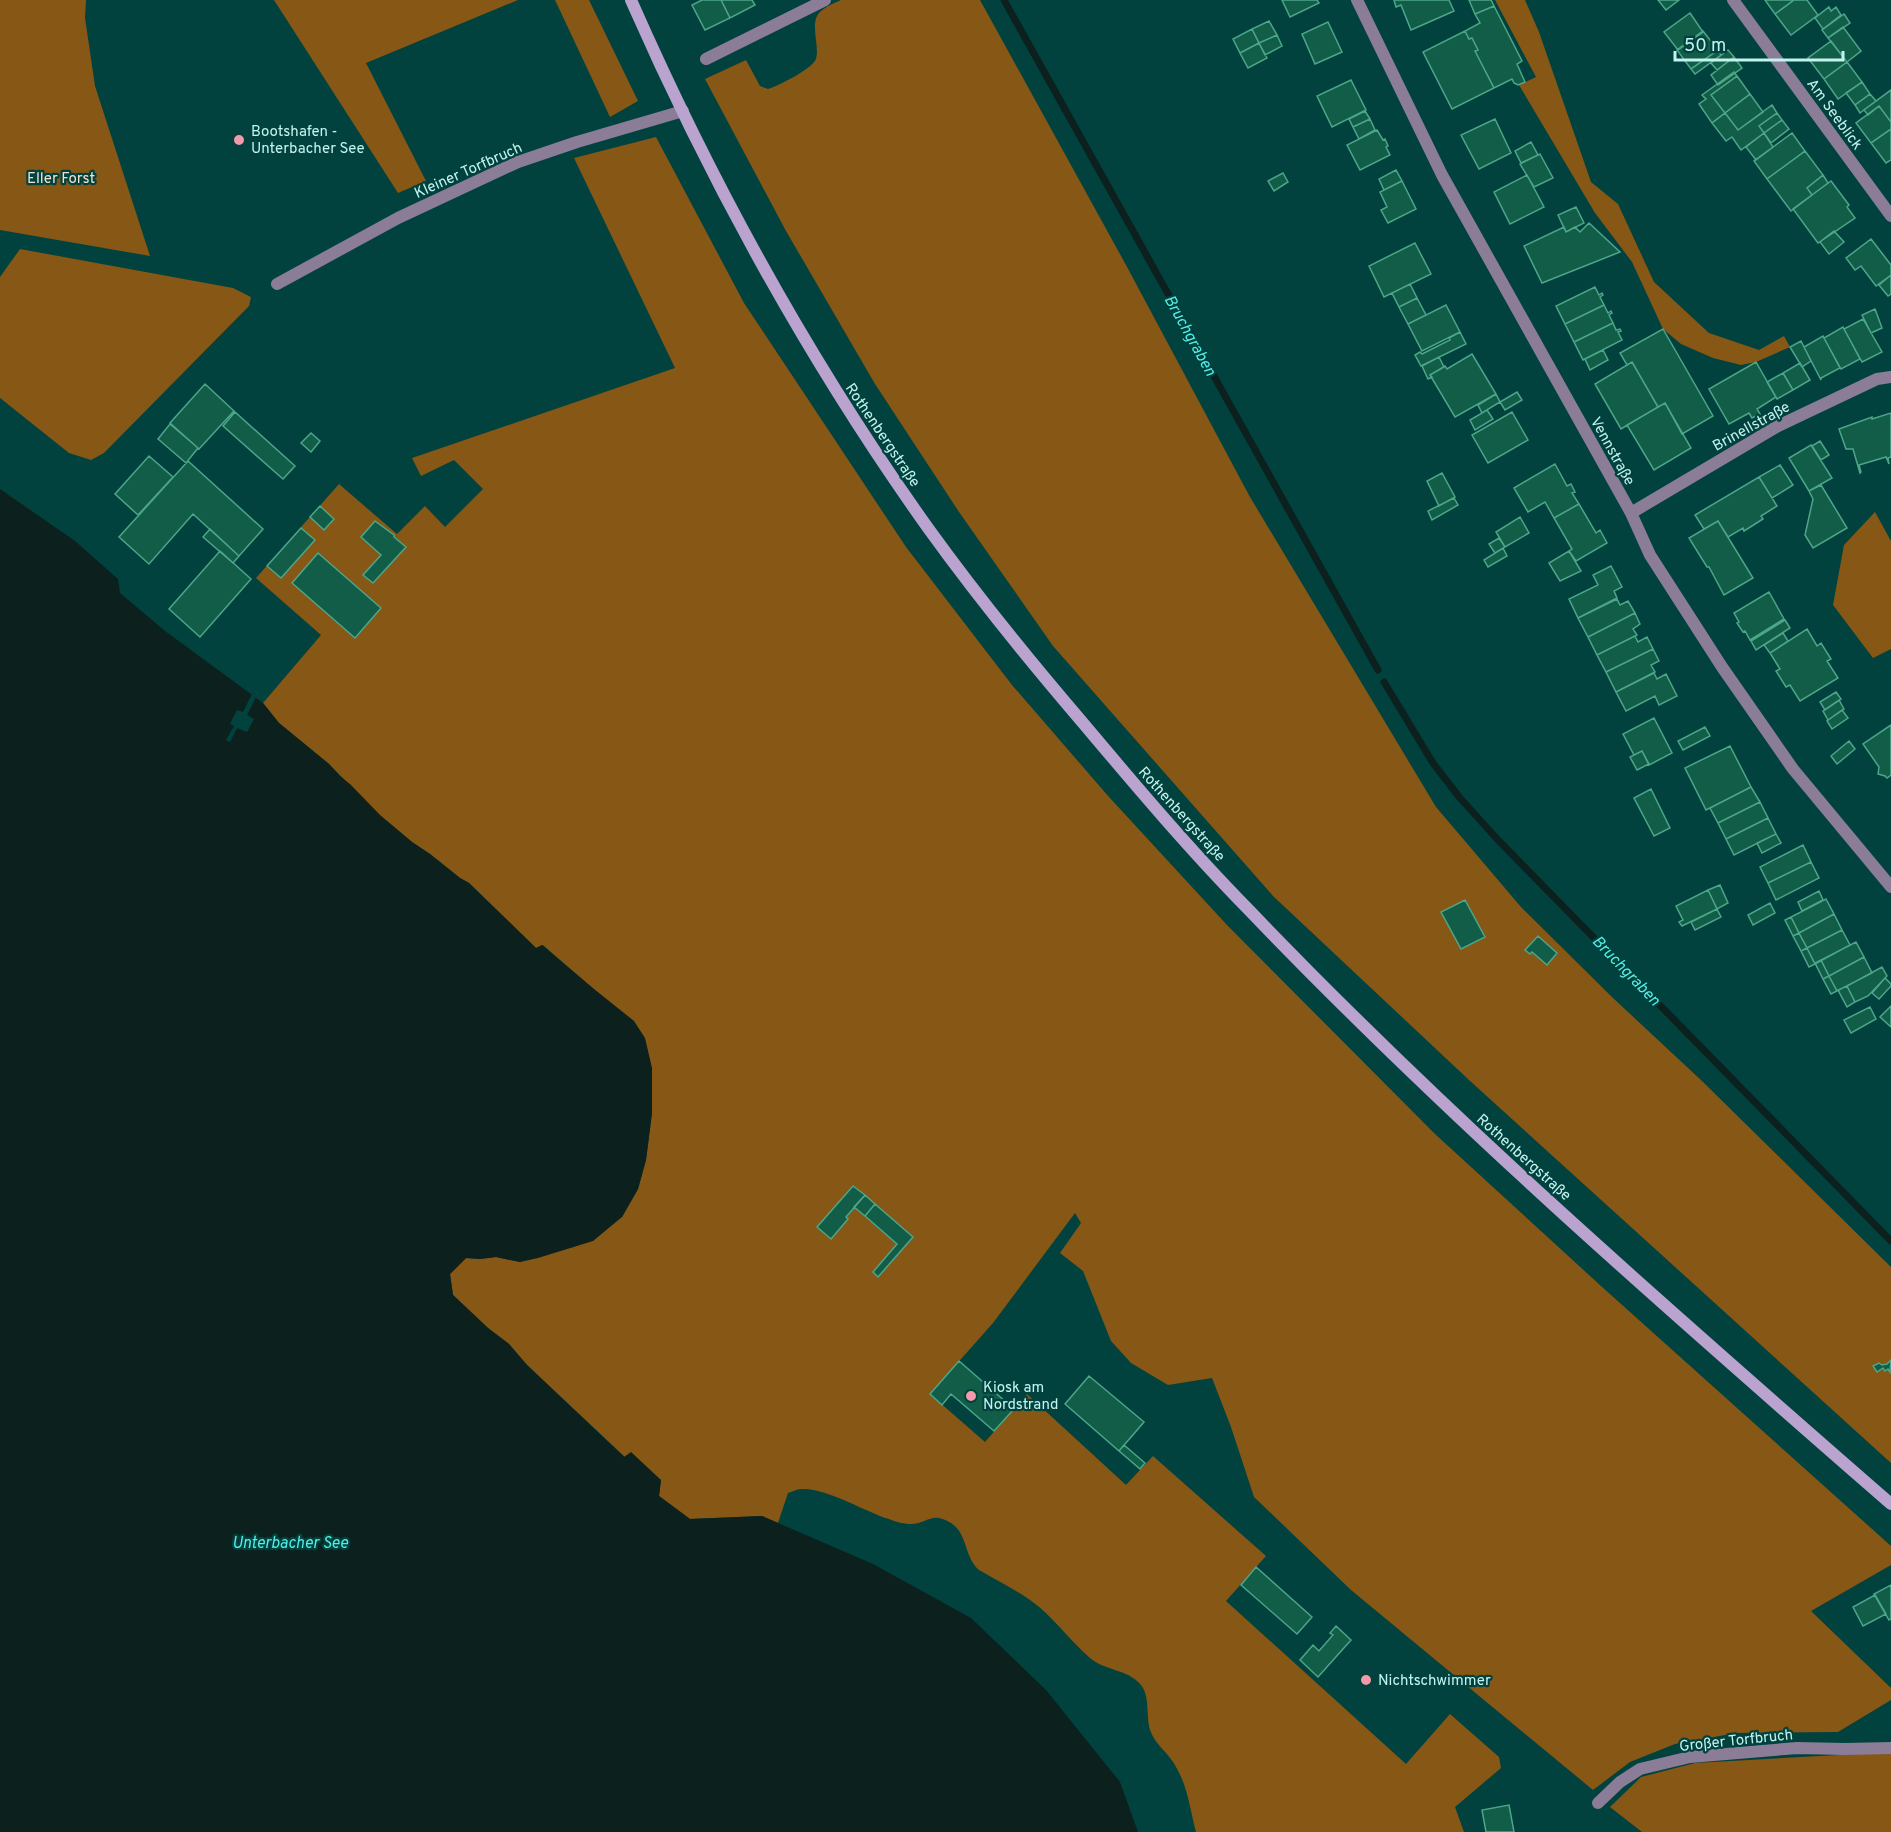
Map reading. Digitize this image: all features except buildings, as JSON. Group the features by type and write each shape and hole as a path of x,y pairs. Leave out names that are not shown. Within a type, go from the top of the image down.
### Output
{"main road":[{"name":"Rothenbergstraße","path":"631,0 699,145 758,256 838,395 928,528 1035,667 1131,781 1246,908 1458,1118 1703,1340 1891,1504"}],"street":[{"path":"706,59 825,0"},
{"name":"Vennstraße","path":"1357,0 1442,175 1631,513 1650,555 1728,676 1793,769 1891,887"},
{"name":"Am Seeblick","path":"1733,0 1891,216"},
{"name":"Kleiner Torfbruch","path":"277,284 398,218 518,162 683,111"},
{"name":"Brinellstraße","path":"1631,513 1778,426 1877,379 1891,377"},
{"name":"Großer Torfbruch","path":"1598,1803 1620,1782 1640,1769 1690,1757 1797,1748 1891,1748"}],"green space":[{"name":"Eller Forst","path":"0,0 86,0 85,18 95,86 150,256 0,230"},
{"path":"274,0 518,0 366,63 426,181 398,193"},
{"path":"555,0 589,0 638,101 610,117"},
{"path":"841,0 980,0 1250,497 1436,807 1521,907 1891,1267 1891,1463 1469,1080 1273,896 1053,646 959,512 875,384 786,231 705,79 746,60 760,86 768,89 794,77 816,59 815,22 820,12"},
{"path":"1495,0 1525,0 1539,32 1591,182 1618,204 1654,282 1709,333 1759,350 1784,336 1790,347 1756,362 1741,365 1713,358 1681,344 1663,329 1632,262 1595,213 1519,85 1536,77"},
{"path":"656,137 744,303 906,547 1012,685 1109,797 1227,925 1435,1134 1891,1546 1891,1565 1811,1611 1891,1688 1891,1700 1838,1732 1736,1733 1675,1744 1630,1762 1593,1790 1351,1590 1254,1497 1212,1378 1168,1385 1131,1363 1111,1341 1083,1271 1060,1253 1081,1223 1075,1213 993,1323 930,1394 985,1442 1027,1394 1126,1485 1153,1456 1266,1556 1226,1601 1406,1764 1450,1714 1499,1757 1501,1768 1455,1807 1464,1832 1196,1832 1180,1775 1150,1730 1146,1695 1141,1685 1130,1676 1090,1658 1038,1606 979,1570 974,1565 960,1533 951,1523 935,1518 912,1524 900,1523 811,1489 798,1489 788,1493 778,1523 762,1516 690,1519 659,1496 661,1480 625,1457 527,1365 509,1344 453,1295 450,1274 466,1258 496,1257 520,1262 622,1217 638,1189 646,1160 652,1113 652,1068 593,989 543,945 536,948 469,883 412,842 377,813 329,764 279,723 263,703 321,635 256,578 339,484 397,534 425,506 445,527 483,489 454,460 421,476 412,458 675,368 574,158"},
{"path":"20,249 233,288 251,297 249,306 104,453 91,460 69,453 0,398 0,277"},
{"path":"1875,512 1891,541 1891,649 1873,658 1833,605 1844,545"},
{"path":"1891,1754 1891,1832 1642,1832 1610,1807 1641,1777 1695,1763"}],"water":[{"name":"Unterbacher See","path":"0,489 75,541 118,579 120,593 165,631 263,703 279,723 329,764 380,815 412,842 469,883 536,948 542,945 634,1021 645,1038 652,1068 652,1113 646,1160 638,1189 622,1217 593,1241 538,1258 520,1262 496,1257 466,1258 450,1274 453,1295 509,1344 527,1365 624,1457 631,1452 661,1480 659,1496 690,1519 762,1516 873,1564 971,1618 1046,1690 1120,1782 1138,1832 0,1832"}],"pier":[{"path":"253,692 257,695 247,715 254,719 247,732 237,728 230,742 226,740 234,726 230,724 237,710 243,712"}],"waterway":[{"name":"Bruchgraben","path":"1004,0 1378,670"},
{"name":"Bruchgraben","path":"1384,682 1433,763 1460,798 1498,840 1891,1241"}],"place":[{"name":"Bootshafen - Unterbacher See","path":"239,140"},
{"name":"Kiosk am Nordstrand","path":"971,1396"},
{"name":"Nichtschwimmer","path":"1366,1680"}]}
